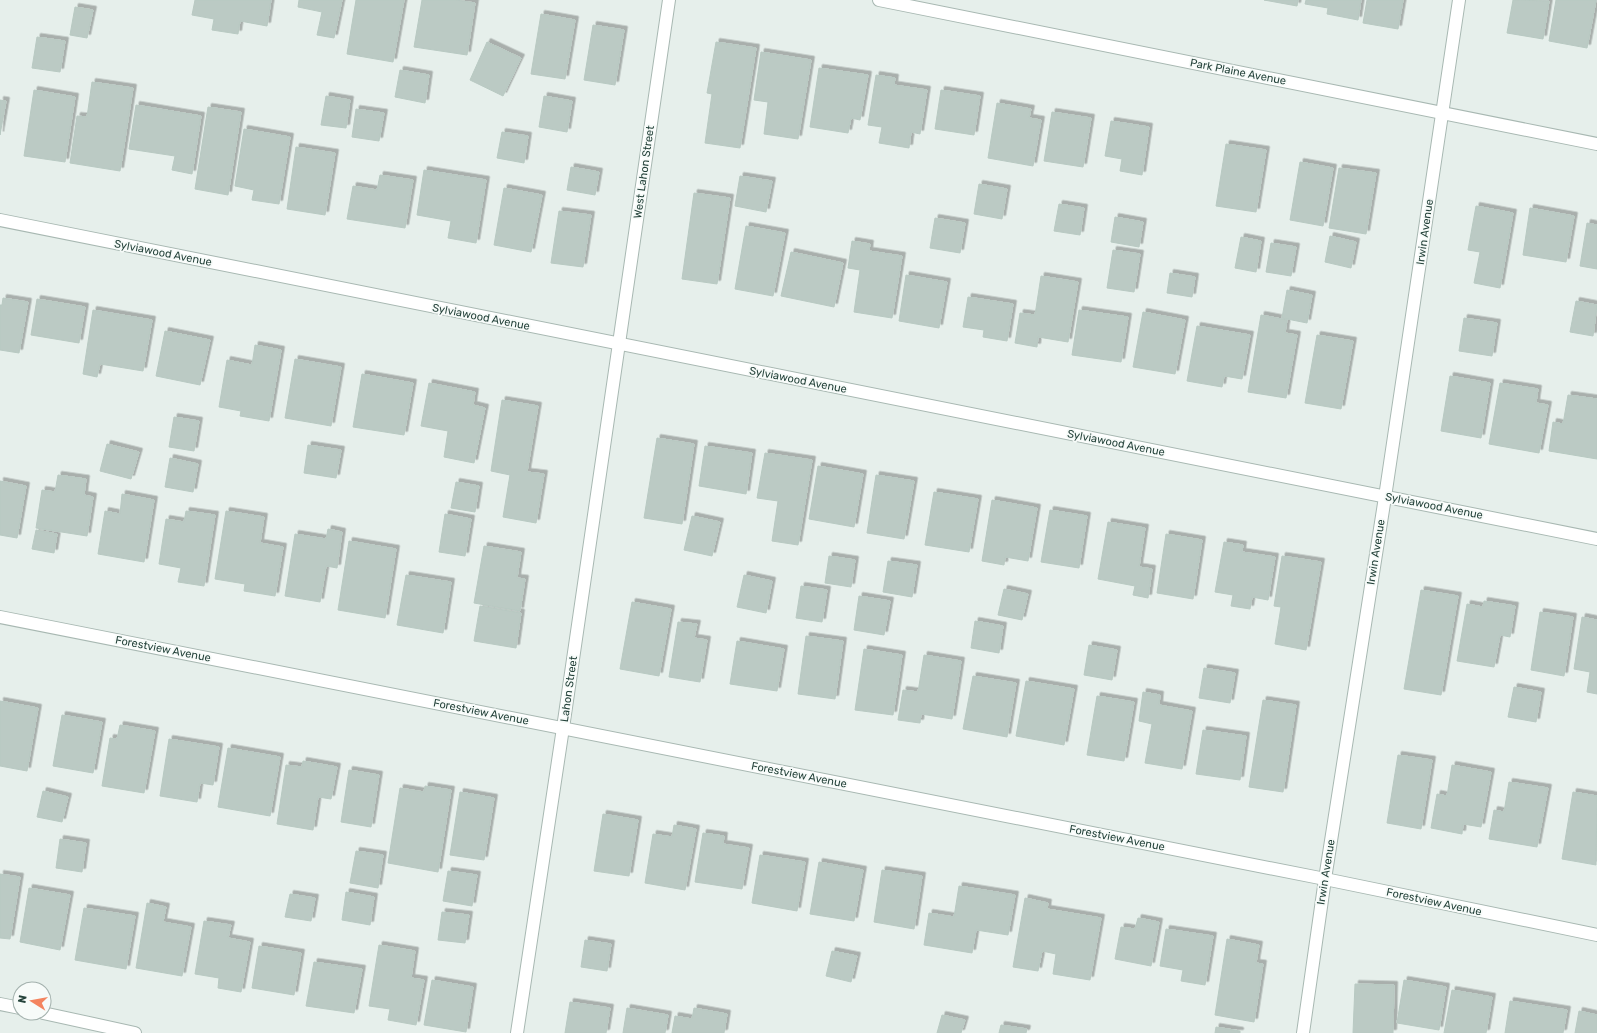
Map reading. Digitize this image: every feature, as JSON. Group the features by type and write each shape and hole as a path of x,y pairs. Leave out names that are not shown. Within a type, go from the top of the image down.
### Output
{"street":[{"name":"West Lahon Street","path":"618,344 669,0"},
{"name":"Park Plaine Avenue","path":"879,0 1597,144"},
{"name":"Irwin Avenue","path":"1303,1033 1459,0"},
{"name":"Sylviawood Avenue","path":"0,220 1597,539"},
{"name":"Lahon Street","path":"517,1033 563,728 618,344"},
{"name":"Forestview Avenue","path":"0,617 1597,935"},
{"path":"0,1004 12,1006"},
{"path":"52,1015 135,1033"}],"building":[{"path":"195,0 271,0 267,26 240,21 238,34 212,30 214,19 192,15"},
{"path":"299,0 342,0 334,38 317,35 322,12 298,7"},
{"path":"356,0 404,0 393,62 347,54"},
{"path":"422,0 456,0 475,3 467,55 414,47"},
{"path":"1264,0 1298,0 1297,6"},
{"path":"1306,0 1361,0 1358,20 1327,14 1328,8 1305,4"},
{"path":"1367,0 1403,0 1398,29 1363,23"},
{"path":"1513,0 1549,1 1543,39 1507,33"},
{"path":"1556,0 1596,0 1587,48 1549,41"},
{"path":"75,7 93,10 87,38 70,35"},
{"path":"541,14 575,20 565,79 531,74"},
{"path":"593,25 624,30 615,85 584,80"},
{"path":"37,37 65,41 60,72 32,68"},
{"path":"487,42 521,58 503,96 470,80"},
{"path":"716,42 756,48 740,148 705,143 712,94 707,93"},
{"path":"761,52 811,60 798,139 764,134 768,102 754,100"},
{"path":"819,68 868,75 860,120 851,118 848,133 810,127"},
{"path":"400,70 429,75 425,103 395,97"},
{"path":"876,75 895,78 894,85 927,90 920,134 911,132 909,148 879,143 882,127 868,125"},
{"path":"92,82 133,88 120,171 70,163 77,116 87,117"},
{"path":"34,90 75,97 65,162 24,156"},
{"path":"941,90 980,96 974,135 935,129"},
{"path":"326,96 350,100 346,128 321,125"},
{"path":"544,96 572,101 567,132 539,127"},
{"path":"0,100 6,101 0,135"},
{"path":"997,103 1031,109 1029,118 1041,120 1033,166 988,158"},
{"path":"136,105 201,116 192,174 172,170 175,156 129,149"},
{"path":"208,107 241,112 228,195 195,189"},
{"path":"356,109 384,113 379,141 352,137"},
{"path":"1052,112 1091,118 1083,167 1044,161"},
{"path":"1111,121 1149,127 1142,175 1120,171 1122,159 1105,156"},
{"path":"244,129 290,137 279,204 252,200 254,190 235,186"},
{"path":"502,132 528,136 524,163 497,158"},
{"path":"1226,144 1266,150 1256,212 1216,206"},
{"path":"296,147 335,153 325,215 287,209"},
{"path":"1300,162 1333,168 1323,226 1290,220"},
{"path":"571,167 599,172 595,195 567,190"},
{"path":"1339,168 1376,173 1366,234 1329,228"},
{"path":"424,170 486,180 476,243 448,238 451,221 417,215"},
{"path":"380,175 413,180 405,228 347,219 353,186 377,190"},
{"path":"740,176 772,181 766,212 735,206"},
{"path":"979,184 1007,189 1002,219 974,214"},
{"path":"504,188 542,195 531,252 494,245"},
{"path":"694,193 730,198 717,284 682,279"},
{"path":"1059,204 1084,208 1080,235 1054,231"},
{"path":"1476,206 1513,213 1500,288 1474,283 1480,252 1468,250"},
{"path":"1530,208 1574,216 1566,262 1523,255"},
{"path":"559,211 591,215 583,267 551,263"},
{"path":"1115,217 1143,222 1139,247 1111,242"},
{"path":"935,218 965,223 960,253 930,248"},
{"path":"1587,223 1597,225 1597,269 1580,266"},
{"path":"746,226 785,233 773,296 735,289"},
{"path":"1330,236 1356,242 1351,268 1325,262"},
{"path":"1241,237 1261,241 1256,272 1235,268"},
{"path":"852,241 870,244 869,251 902,256 892,318 854,312 860,270 848,268"},
{"path":"1271,243 1296,247 1291,276 1266,272"},
{"path":"1113,250 1140,254 1134,292 1107,288"},
{"path":"791,252 843,263 834,307 781,296"},
{"path":"1170,273 1195,277 1192,297 1167,293"},
{"path":"906,275 947,282 939,328 899,321"},
{"path":"1041,276 1078,282 1068,342 1038,337 1037,347 1015,343 1020,313 1035,315"},
{"path":"1287,290 1312,295 1307,323 1282,318"},
{"path":"968,297 1013,304 1007,341 983,337 984,330 963,327"},
{"path":"3,298 28,302 19,353 0,350 0,305 2,305"},
{"path":"37,299 85,307 79,343 31,335"},
{"path":"1576,301 1597,305 1593,336 1570,332"},
{"path":"93,310 152,320 143,371 100,364 97,377 83,374"},
{"path":"1079,310 1128,317 1121,362 1072,355"},
{"path":"1143,312 1185,320 1175,374 1133,367"},
{"path":"1261,315 1287,320 1285,333 1297,335 1286,398 1248,392"},
{"path":"1464,318 1497,323 1492,356 1459,351"},
{"path":"1197,326 1250,335 1242,379 1224,376 1222,387 1187,381"},
{"path":"165,331 210,340 200,385 156,376"},
{"path":"1317,335 1353,341 1341,409 1305,403"},
{"path":"255,345 281,350 269,421 240,416 241,411 219,407 227,360 252,365"},
{"path":"295,359 341,367 331,426 285,418"},
{"path":"362,374 413,383 404,435 353,427"},
{"path":"1450,376 1490,383 1481,438 1441,431"},
{"path":"429,383 475,392 473,405 485,408 474,463 444,457 448,431 421,426"},
{"path":"1500,383 1538,389 1536,403 1548,405 1539,453 1489,444"},
{"path":"1568,395 1597,399 1597,459 1549,451 1553,422 1563,424"},
{"path":"502,400 538,406 527,472 544,474 536,523 503,517 510,475 491,471"},
{"path":"174,417 199,421 194,451 169,447"},
{"path":"657,438 694,444 682,524 644,518"},
{"path":"107,444 139,452 131,479 100,471"},
{"path":"308,445 341,450 336,478 304,473"},
{"path":"705,446 752,453 746,494 699,486"},
{"path":"765,453 812,460 798,545 772,541 778,501 757,498"},
{"path":"170,458 198,464 193,492 165,487"},
{"path":"818,466 863,474 854,527 809,519"},
{"path":"58,475 86,479 84,495 93,497 87,536 36,528 42,490 55,492"},
{"path":"876,475 914,481 904,539 867,533"},
{"path":"0,481 26,486 17,538 0,535"},
{"path":"456,482 479,486 475,512 451,508"},
{"path":"934,492 978,499 969,552 925,545"},
{"path":"122,494 154,500 144,562 98,554 105,511 120,514"},
{"path":"992,500 1037,508 1028,561 1005,557 1004,565 982,561"},
{"path":"1050,510 1087,516 1079,568 1041,562"},
{"path":"186,511 215,515 204,586 178,582 181,568 159,564 166,519 184,522"},
{"path":"226,511 264,517 260,543 283,547 275,596 244,591 245,584 215,579"},
{"path":"445,514 471,519 465,556 439,552"},
{"path":"692,516 720,522 712,556 684,550"},
{"path":"1108,522 1145,528 1139,567 1152,569 1148,598 1133,595 1135,586 1098,579"},
{"path":"328,529 342,532 337,568 326,566 320,602 285,596 295,534 326,539"},
{"path":"36,530 57,534 54,553 32,549"},
{"path":"1166,534 1202,540 1193,599 1157,593"},
{"path":"349,541 396,549 385,618 338,610"},
{"path":"1224,542 1243,545 1242,552 1275,557 1268,600 1252,597 1250,609 1231,606 1233,595 1215,592"},
{"path":"484,546 521,552 517,578 525,579 520,611 474,603"},
{"path":"829,556 855,560 851,587 825,583"},
{"path":"1282,556 1321,562 1306,650 1275,644 1281,607 1274,606"},
{"path":"888,561 917,565 912,597 883,592"},
{"path":"406,575 451,582 443,633 397,625"},
{"path":"744,575 772,581 766,613 737,607"},
{"path":"801,586 827,590 822,622 796,618"},
{"path":"1004,589 1028,594 1022,620 998,615"},
{"path":"1421,590 1458,596 1441,695 1404,689"},
{"path":"859,596 890,601 884,635 854,630"},
{"path":"1484,601 1515,606 1510,637 1500,635 1494,667 1457,661 1467,604 1483,607"},
{"path":"632,602 671,609 659,676 620,669"},
{"path":"480,606 521,613 516,648 474,641"},
{"path":"1540,612 1573,617 1564,676 1531,670"},
{"path":"1582,617 1597,620 1597,694 1587,692 1590,672 1574,669"},
{"path":"975,621 1003,626 999,653 971,648"},
{"path":"678,622 697,624 694,638 707,640 700,682 669,677"},
{"path":"806,636 843,641 835,699 798,694"},
{"path":"737,641 784,649 777,691 730,684"},
{"path":"1089,645 1117,650 1112,680 1084,675"},
{"path":"864,649 902,655 893,715 855,710"},
{"path":"924,655 961,661 952,719 921,714 920,723 898,720 903,690 918,692"},
{"path":"1204,668 1235,673 1230,703 1199,698"},
{"path":"973,676 1016,683 1007,737 963,729"},
{"path":"1026,681 1074,689 1064,745 1016,736"},
{"path":"1514,687 1541,692 1536,722 1508,717"},
{"path":"1143,692 1160,695 1159,705 1192,711 1182,769 1145,763 1152,724 1139,721"},
{"path":"1097,696 1134,702 1124,761 1087,755"},
{"path":"1263,700 1296,705 1283,792 1249,787"},
{"path":"0,701 38,708 27,771 0,766"},
{"path":"62,715 102,722 93,773 53,766"},
{"path":"120,725 155,731 144,793 102,786 110,738 117,739"},
{"path":"1203,730 1246,736 1240,780 1196,774"},
{"path":"169,739 219,747 213,785 200,783 197,802 160,796"},
{"path":"228,748 280,757 270,816 218,807"},
{"path":"1398,755 1432,760 1421,829 1387,823"},
{"path":"303,761 337,767 331,799 318,797 313,830 277,824 286,765 302,767"},
{"path":"1452,765 1491,772 1481,827 1463,824 1462,834 1431,828 1437,794 1447,796"},
{"path":"349,770 379,775 371,827 341,822"},
{"path":"1509,782 1548,788 1537,847 1489,839 1494,810 1504,812"},
{"path":"425,786 451,790 438,872 388,863 400,788 424,792"},
{"path":"43,791 68,797 62,822 37,817"},
{"path":"460,792 494,798 484,860 450,855"},
{"path":"1573,792 1597,796 1596,865 1562,859"},
{"path":"603,814 638,820 629,876 594,871"},
{"path":"674,825 696,829 685,890 645,883 653,834 672,837"},
{"path":"703,833 724,836 723,844 749,848 742,889 695,882"},
{"path":"60,839 86,843 82,872 56,868"},
{"path":"356,851 383,855 378,888 350,883"},
{"path":"760,855 805,862 797,911 752,903"},
{"path":"819,862 863,870 854,921 810,914"},
{"path":"882,870 922,876 914,929 874,922"},
{"path":"448,871 477,875 472,906 443,901"},
{"path":"0,874 20,877 10,939 0,938"},
{"path":"959,886 1015,895 1008,935 976,930 972,953 924,945 929,913 954,917"},
{"path":"29,888 70,895 60,950 20,942"},
{"path":"346,892 374,897 370,925 342,920"},
{"path":"290,894 315,898 311,921 285,917"},
{"path":"1025,898 1048,903 1047,909 1101,918 1090,980 1053,974 1056,954 1042,951 1038,971 1013,967"},
{"path":"147,903 166,907 163,922 191,927 182,976 136,968"},
{"path":"84,908 135,916 126,969 75,960"},
{"path":"442,912 469,915 465,943 438,940"},
{"path":"1138,918 1159,922 1151,966 1115,959 1121,927 1135,929"},
{"path":"204,921 231,925 228,938 250,942 241,992 218,988 219,978 195,974"},
{"path":"1166,929 1213,936 1205,985 1181,981 1183,970 1160,966"},
{"path":"1227,939 1259,945 1256,963 1263,964 1254,1022 1215,1015"},
{"path":"585,940 611,944 607,971 581,967"},
{"path":"379,945 415,951 411,978 424,980 416,1025 388,1020 390,1009 369,1006"},
{"path":"259,946 301,953 294,995 252,988"},
{"path":"832,951 857,956 851,982 826,976"},
{"path":"314,962 362,969 354,1013 306,1006"},
{"path":"432,980 473,987 466,1032 424,1025"},
{"path":"1404,980 1446,987 1439,1030 1397,1023"},
{"path":"1355,984 1394,985 1393,1033 1353,1033"},
{"path":"1452,990 1492,997 1486,1033 1444,1033"},
{"path":"1510,1001 1567,1010 1563,1033 1505,1033"},
{"path":"570,1002 610,1008 606,1033 565,1033"},
{"path":"627,1008 668,1015 665,1033 623,1033"},
{"path":"694,1008 727,1014 724,1033 672,1033 675,1016 692,1019"},
{"path":"1579,1011 1597,1015 1597,1033 1575,1033"},
{"path":"942,1015 965,1020 961,1033 937,1033"},
{"path":"1001,1025 1027,1029 1026,1033 999,1033"},
{"path":"1216,1027 1240,1031 1240,1033 1215,1033"}]}
